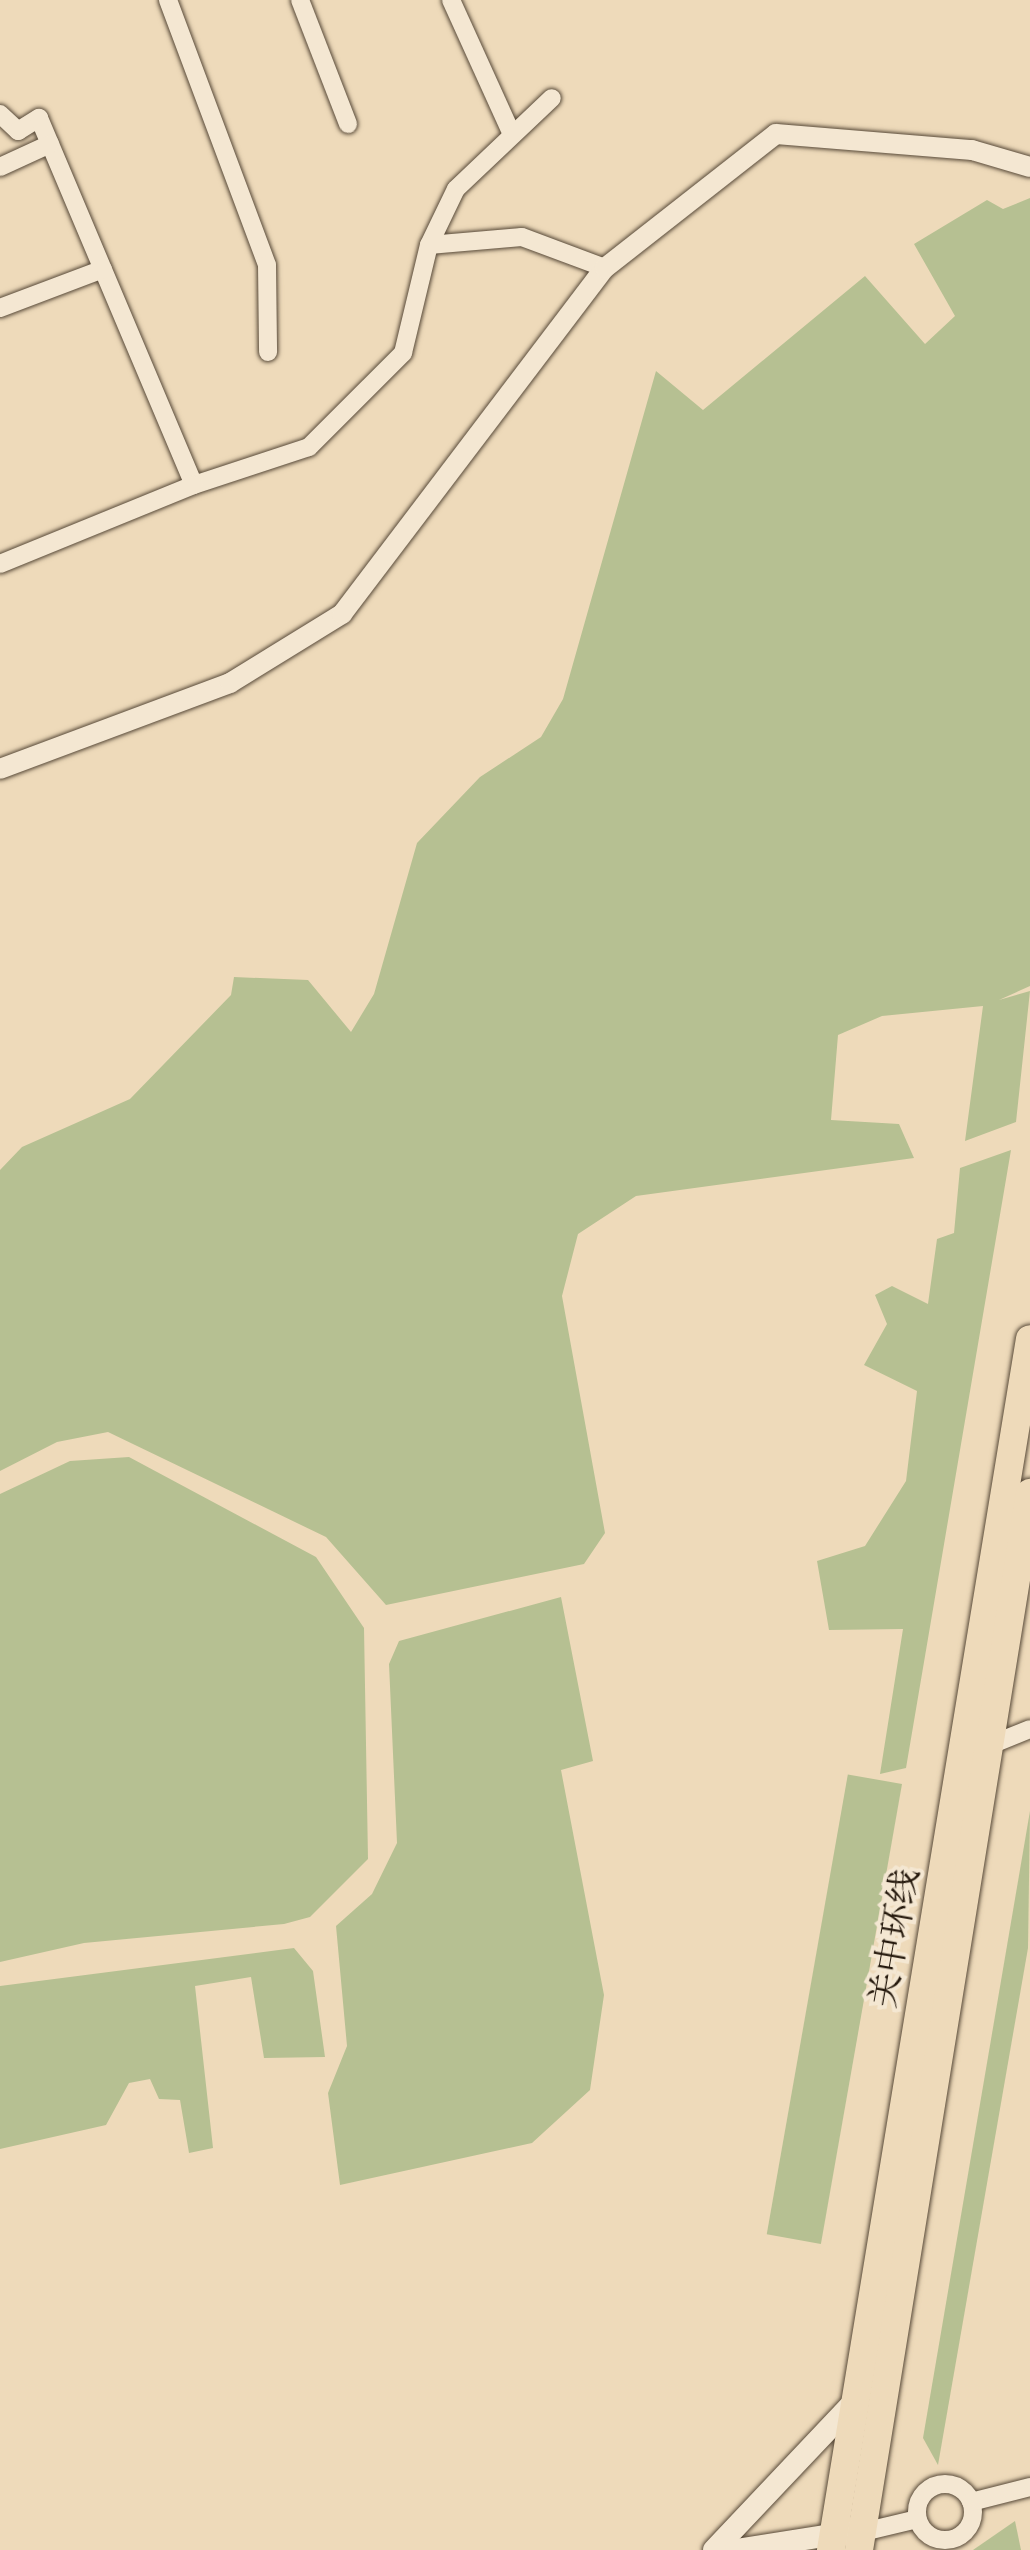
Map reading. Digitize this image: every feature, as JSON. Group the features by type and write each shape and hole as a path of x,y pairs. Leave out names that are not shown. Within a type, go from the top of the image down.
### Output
{"highway":[{"name":"关中环线","path":"833,2541 1030,1339"},
{"name":"关中环线","path":"861,2541 1030,1493"}],"main road":[{"path":"714,2550 857,2399"},
{"path":"736,2550 861,2541"}],"street":[{"path":"168,0 267,265 268,352"},
{"path":"300,0 348,124"},
{"path":"451,0 512,132"},
{"path":"0,564 194,485 309,447 403,353 429,245 456,189 552,98"},
{"path":"0,114 18,131 40,118 194,485"},
{"path":"0,770 230,683 342,614 604,268 776,134 972,150 1030,167"},
{"path":"0,167 50,144"},
{"path":"429,245 522,237 604,268"},
{"path":"0,308 103,269"},
{"path":"988,1746 1030,1729"},
{"path":"937,2485 956,2486 971,2502 966,2532 931,2544 917,2518 921,2496 937,2485"},
{"path":"971,2502 1030,2487"},
{"path":"861,2541 917,2518"}],"green space":[{"path":"1030,198 1030,986 999,1000 1030,991 1016,1122 965,1141 983,1006 882,1016 838,1035 831,1120 899,1124 914,1158 636,1196 578,1234 562,1296 605,1533 584,1564 386,1605 326,1537 108,1432 57,1442 0,1471 0,1170 22,1147 130,1099 231,995 234,977 308,980 351,1032 374,994 417,843 480,777 541,737 563,699 656,371 703,410 865,276 925,344 955,316 914,244 987,200 1003,209"},
{"path":"1011,1150 906,1768 880,1774 903,1629 829,1630 817,1561 865,1546 906,1481 917,1391 864,1365 887,1324 875,1295 892,1286 928,1304 937,1239 954,1233 960,1168"},
{"path":"129,1457 316,1557 364,1628 368,1859 310,1917 284,1924 84,1943 0,1962 0,1494 70,1461"},
{"path":"561,1597 593,1761 561,1770 604,1995 590,2090 532,2143 340,2185 328,2093 347,2046 336,1926 372,1894 397,1843 389,1664 399,1641"},
{"path":"848,1774 902,1784 821,2244 767,2234"},
{"path":"1030,1811 1028,1948 938,2465 923,2438"},
{"path":"294,1948 313,1971 325,2057 264,2058 251,1977 195,1986 213,2148 189,2153 180,2100 159,2099 150,2079 129,2083 106,2125 0,2149 0,1986"},
{"path":"1015,2521 1021,2550 973,2550"}]}
